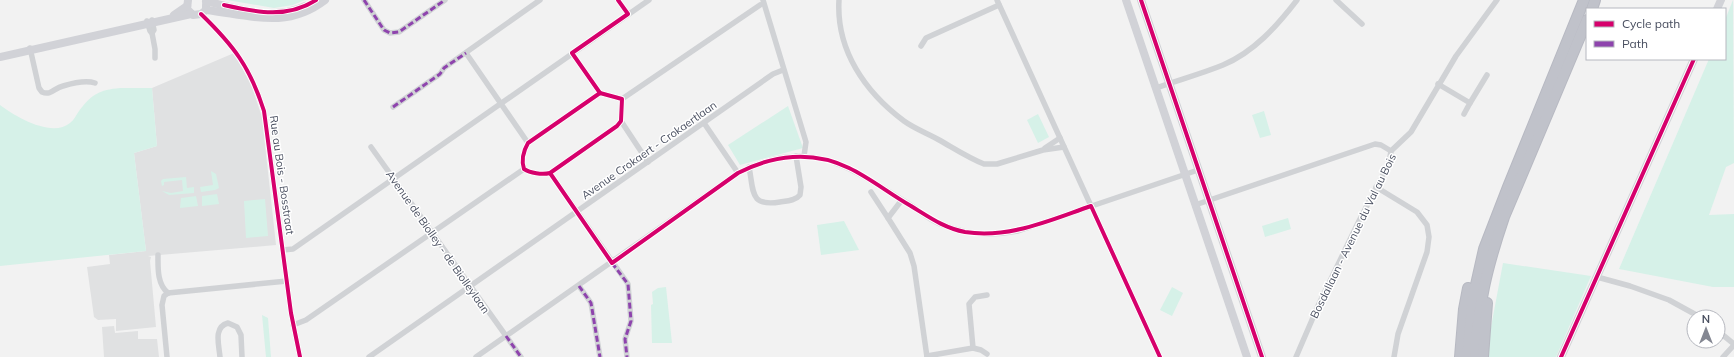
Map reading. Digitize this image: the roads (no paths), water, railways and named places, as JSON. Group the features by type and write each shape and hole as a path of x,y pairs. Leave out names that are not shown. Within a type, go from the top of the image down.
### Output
{"highway":[{"path":"1460,357 1464,309 1501,192 1508,187 1584,0"},
{"path":"1475,357 1481,298 1504,217 1524,174 1586,22"},
{"path":"1483,357 1487,299 1495,252"},
{"path":"1467,357 1475,272"}],"street":[{"path":"204,6 269,13 290,11 316,0"},
{"path":"204,6 217,11 261,19 284,18 307,11 325,0"},
{"path":"364,0 384,30 390,34 399,32 445,0"},
{"path":"393,107 440,74 444,68 540,0"},
{"path":"618,0 628,14"},
{"path":"283,250 292,249 649,0"},
{"path":"840,0 839,12 842,36 852,63 864,82 904,121 984,164 997,164 1043,150 1064,146"},
{"path":"1126,0 1247,357"},
{"path":"1141,0 1262,357"},
{"path":"1289,0 1291,8"},
{"path":"1156,88 1224,64 1247,52 1274,28 1297,0"},
{"path":"1336,0 1362,24"},
{"name":"Bosdallaan - Avenue du Val au Bois","path":"1296,357 1318,306 1390,161 1392,151 1410,132 1438,84 1473,31 1497,0"},
{"path":"622,99 761,2 766,12 806,142 804,156"},
{"path":"921,46 926,38 998,2 1160,357"},
{"path":"0,56 150,21 179,13 189,7 196,15 204,6"},
{"name":"Rue au Bois - Bosstraat","path":"204,6 211,24 233,47 243,62 254,82 264,111 293,325 300,357"},
{"path":"211,24 211,18 217,11"},
{"path":"150,21 150,31 152,33 155,49 155,58"},
{"path":"30,49 39,88 42,92 50,93 62,86 89,81 96,83"},
{"path":"466,53 528,143"},
{"path":"572,53 600,93 622,99"},
{"path":"1561,357 1694,60"},
{"name":"Avenue Crokaert - Crokaertlaan","path":"369,357 773,74 784,70"},
{"path":"1464,114 1488,75"},
{"path":"1438,84 1470,103"},
{"path":"524,168 522,161 525,148 528,143 600,93"},
{"path":"622,99 621,121 648,162"},
{"path":"524,168 533,172 550,173 621,121"},
{"path":"704,123 738,173"},
{"path":"1043,150 1060,138"},
{"path":"1195,205 1375,144 1379,144 1392,151"},
{"name":"Avenue de Biolley - de Biolleylaan","path":"371,147 521,357"},
{"path":"749,167 755,195 759,201 766,204 794,200 800,195 801,187 796,156"},
{"path":"476,357 612,263 738,173 749,167 771,160 804,156 826,160 849,168 942,225 963,231 987,234 1018,231 1198,170"},
{"path":"293,325 306,320 524,168"},
{"path":"550,173 628,284 631,321 625,339 627,357"},
{"path":"1376,187 1417,212 1427,226 1429,236 1427,252 1398,334 1394,357"},
{"path":"871,192 910,253 914,266 927,356 973,348 981,350 987,354"},
{"path":"888,218 901,201"},
{"path":"158,255 160,282 164,290 168,293"},
{"path":"1597,277 1630,286 1669,300 1686,309"},
{"path":"167,357 162,305 164,296 168,293 287,282"},
{"path":"579,286 591,303 600,357"},
{"path":"973,348 969,304 975,297 987,295"},
{"path":"220,357 218,333 222,326 228,324 237,326 240,331 242,357"},
{"path":"1723,357 1734,344 1726,338"}]}
